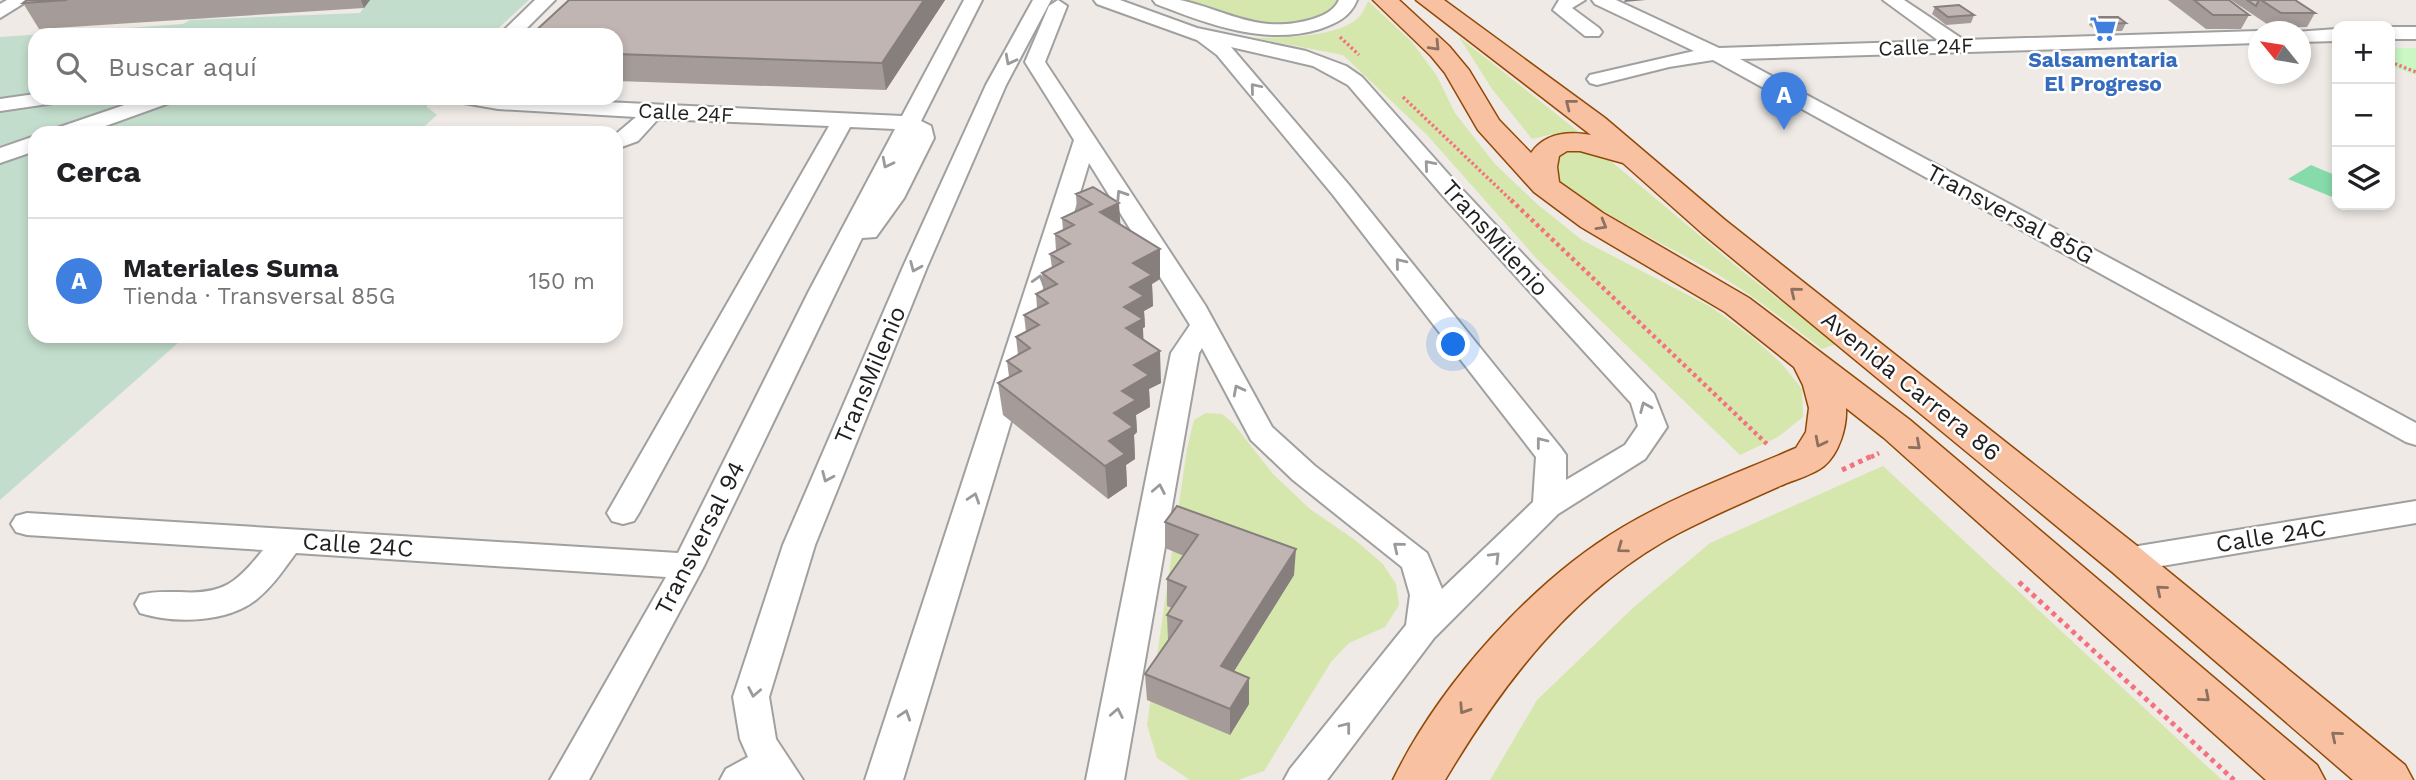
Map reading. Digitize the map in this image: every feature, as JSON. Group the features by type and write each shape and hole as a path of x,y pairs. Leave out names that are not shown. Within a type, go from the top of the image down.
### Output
{"main road":[{"name":"Avenida Carrera 86","path":"1385,0 1440,51 1488,124 1545,187 1592,220 1737,305 1805,356 1897,429 2300,780"},
{"name":"Avenida Carrera 86","path":"1428,0 1567,101 1714,227 2126,560 2388,780"},
{"path":"1545,187 1541,167 1543,157 1552,146 1562,142 1587,142 1609,148 1642,163"},
{"path":"1418,780 1481,683 1534,622 1599,565 1635,539 1677,516 1811,457 1829,422 1824,388 1805,356"}],"street":[{"path":"0,12 20,0"},
{"path":"516,28 546,0"},
{"path":"908,123 973,0"},
{"path":"953,38 993,0"},
{"name":"TransMilenio","path":"764,775 751,697 799,545 910,280 996,85 1042,0"},
{"name":"TransMilenio","path":"1060,0 1035,62 1203,325 1261,433 1304,473 1416,561 1427,595 1422,629"},
{"name":"TransMilenio","path":"1103,0 1191,32 1318,61 1342,70 1355,81 1451,191 1644,400 1653,427 1635,452 1547,506 1422,629 1303,780"},
{"path":"1162,0 1216,20 1249,27 1303,28 1338,15 1348,0"},
{"path":"1576,0 1563,5 1562,10 1592,32"},
{"name":"Transversal 85G","path":"1601,0 1716,54 2416,435"},
{"path":"1892,0 1959,46"},
{"name":"TransMilenio","path":"1191,32 1224,51 1341,190 1551,455 1551,487 1547,506"},
{"path":"2395,33 2416,33"},
{"path":"2311,36 2332,35"},
{"name":"Calle 24F","path":"1597,79 1669,61 1716,54 2248,37"},
{"path":"0,105 28,101"},
{"path":"85,126 145,105"},
{"name":"Calle 24F","path":"532,105 908,123"},
{"path":"623,139 630,136 653,112"},
{"path":"623,513 843,120"},
{"name":"Transversal 94","path":"569,780 688,566 822,291 892,198 923,138 923,131 908,123"},
{"path":"884,780 1086,140"},
{"path":"0,156 28,146"},
{"path":"1105,780 1185,353 1203,325"},
{"name":"Calle 24C","path":"2126,560 2416,512"},
{"name":"Calle 24C","path":"27,524 688,566"},
{"path":"152,604 213,604 230,600 256,581 288,541"}],"path":[{"path":"1324,22 1363,60"},
{"path":"2395,64 2416,72"},
{"path":"1394,88 1773,451 1794,444 1835,473 1879,453 1889,462"},
{"path":"2011,574 2234,780"}],"green space":[{"path":"369,0 529,0 499,28 127,28 183,24 190,20 360,13"},
{"path":"1175,0 1339,0 1324,14 1305,22 1284,25 1238,18"},
{"path":"1368,1 1412,42 1437,76 1455,113 1495,164 1537,204 1582,240 1711,307 1752,337 1781,363 1802,389 1803,417 1778,437 1740,455 1537,259 1427,135 1343,55 1255,38 1310,35 1339,29 1360,16"},
{"path":"28,35 28,105 427,105 437,115 425,126 28,126 28,343 178,343 0,500 0,37"},
{"path":"1459,37 1579,132 1532,139 1492,89"},
{"path":"2395,48 2416,48 2416,75 2395,68"},
{"path":"1570,147 1600,152 1742,271 1836,344 1822,349 1735,285 1617,219 1556,179 1552,158"},
{"path":"2311,165 2332,174 2332,197 2288,179"},
{"path":"1206,413 1222,414 1233,423 1273,474 1310,509 1355,540 1383,564 1396,584 1399,605 1385,627 1349,643 1331,662 1264,771 1238,780 1190,780 1157,758 1147,725 1187,449 1194,420"},
{"path":"1883,466 2222,780 1490,780 1537,700 1634,607 1710,543"}],"building":[{"path":"27,0 67,0 23,3"},
{"path":"569,0 924,0 882,63 623,54 623,28 539,28"},
{"path":"2194,0 2229,0 2249,15 2213,15"},
{"path":"2247,0 2259,0 2256,6"},
{"path":"2261,0 2295,0 2315,13 2281,13"},
{"path":"1959,5 1974,15 1948,17 1935,7"},
{"path":"2093,17 2118,17 2126,23 2101,24"},
{"path":"1093,187 1119,203 1100,212 1160,249 1133,263 1152,275 1130,287 1144,296 1124,307 1143,319 1126,328 1160,351 1134,365 1149,375 1122,391 1136,400 1114,413 1133,427 1109,441 1125,454 1105,466 998,383 1021,371 1007,361 1030,348 1016,337 1039,325 1024,315 1048,303 1036,294 1057,284 1042,273 1063,262 1050,254 1070,244 1055,234 1074,225 1062,218 1092,204 1076,194"},
{"path":"1177,506 1296,549 1221,666 1249,678 1230,709 1145,674 1182,621 1167,615 1186,587 1167,579 1198,535 1165,522"}],"place":[{"name":"Salsamentaria El Progreso","path":"2103,29"},
{"name":"Materiales Suma","path":"1784,130"}]}
